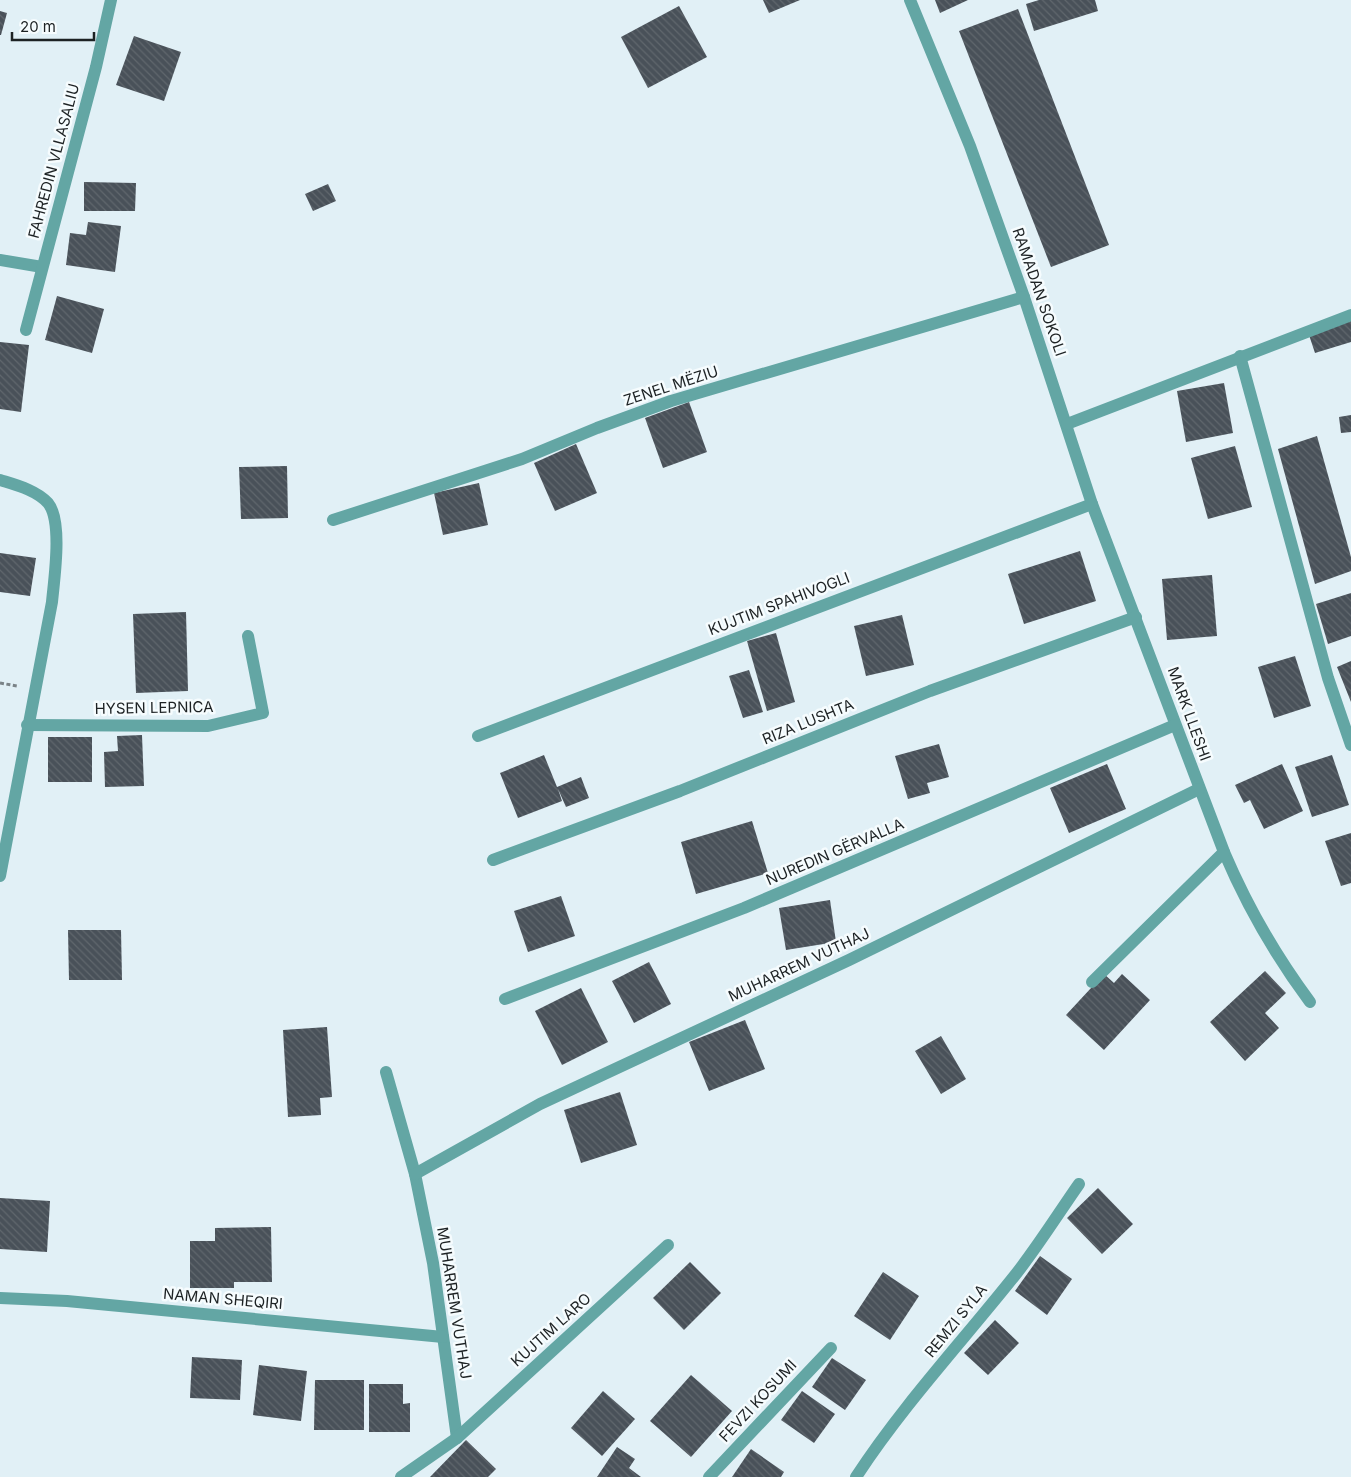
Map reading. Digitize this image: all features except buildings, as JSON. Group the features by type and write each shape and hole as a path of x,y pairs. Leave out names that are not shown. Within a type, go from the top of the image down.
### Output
{"street":[{"name":"FAHREDIN VLLASALIU","path":"26,330 96,67 111,0"},
{"name":"RAMADAN SOKOLI","path":"910,0 970,146 1067,424"},
{"path":"0,260 42,267"},
{"name":"ZENEL MËZIU","path":"333,520 522,459 597,428 671,401 1024,297"},
{"path":"1067,424 1351,315"},
{"path":"1240,356 1328,678 1351,745"},
{"name":"MARK LLESHI","path":"1067,424 1092,504 1199,789 1239,888 1263,934 1284,968 1310,1002"},
{"path":"0,480 36,494 49,504 54,519 56,559 52,602 27,725 0,876"},
{"name":"KUJTIM SPAHIVOGLI","path":"478,736 1092,504"},
{"name":"RIZA LUSHTA","path":"493,860 680,790 930,691 1136,617"},
{"name":"HYSEN LEPNICA","path":"27,725 208,726 263,713 248,636"},
{"name":"NUREDIN GËRVALLA","path":"504,999 744,908 1175,725"},
{"name":"MUHARREM VUTHAJ","path":"456,1438 433,1263 413,1169 540,1104 849,960 1199,789"},
{"path":"1092,982 1224,852"},
{"path":"386,1072 413,1169"},
{"name":"REMZI SYLA","path":"856,1477 872,1453 932,1376 1017,1273 1078,1184"},
{"name":"KUJTIM LARO","path":"401,1477 456,1438 668,1245"},
{"name":"NAMAN SHEQIRI","path":"0,1298 67,1301 443,1337"},
{"name":"FEVZI KOSUMI","path":"709,1477 831,1348"}]}
